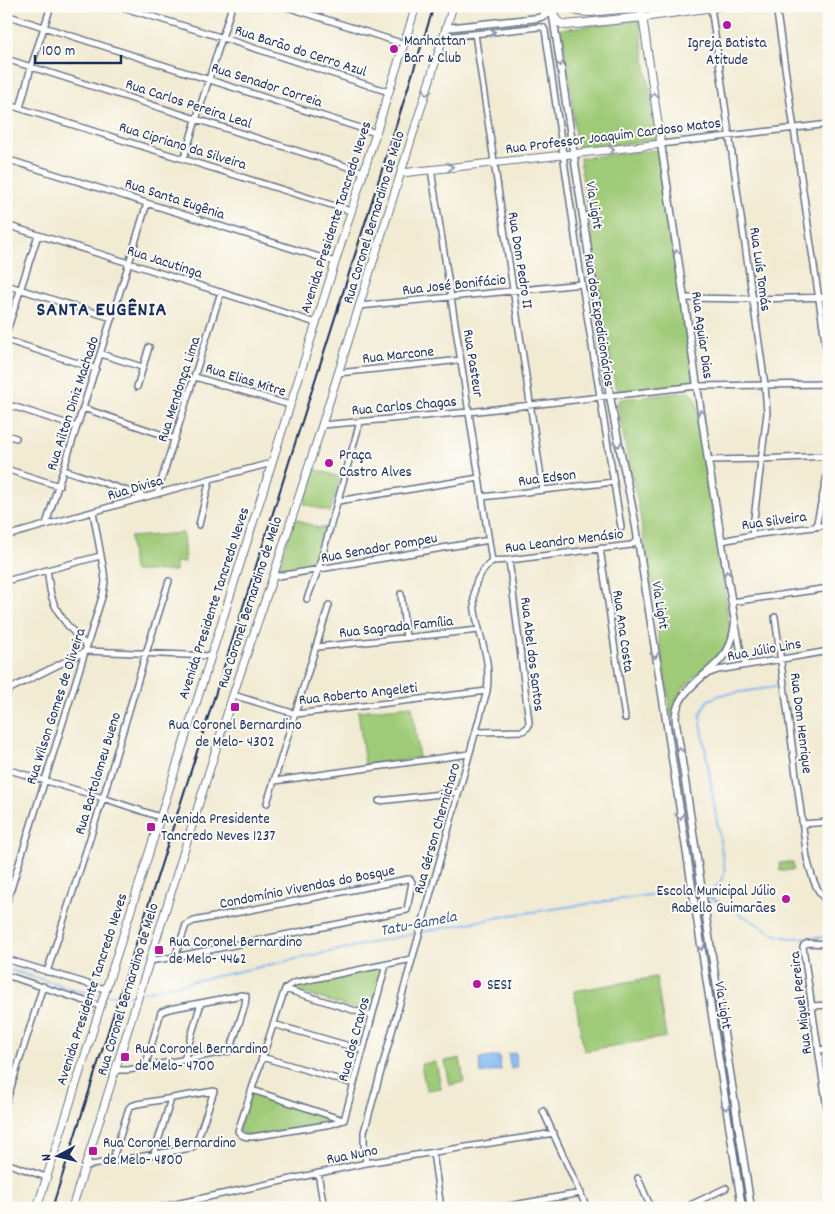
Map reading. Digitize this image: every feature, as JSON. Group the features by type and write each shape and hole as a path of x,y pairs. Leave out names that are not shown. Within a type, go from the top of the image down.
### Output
{"main road":[{"name":"Avenida Presidente Tancredo Neves","path":"37,1208 416,6"},
{"name":"Rua Coronel Bernardino de Melo","path":"72,1208 233,695 322,425 453,6"},
{"name":"Via Light","path":"552,6 553,15"},
{"path":"568,6 586,12 643,7"},
{"path":"553,15 558,21 566,25 720,6"},
{"name":"Rua Aguiar Dias","path":"643,7 661,144"},
{"name":"Rua Professor Joaquim Cardoso Matos","path":"401,172 661,144"}],"street":[{"path":"20,108 50,6"},
{"name":"Rua Barão do Cerro Azul","path":"118,6 389,92"},
{"path":"184,158 232,6"},
{"path":"284,6 404,44"},
{"path":"542,6 544,16"},
{"path":"446,28 538,18 549,14 552,6"},
{"path":"776,6 829,368"},
{"name":"Rua Luís Tomás","path":"711,7 765,385 767,413 752,535"},
{"name":"Via Light","path":"553,15 610,396 638,540 742,1208"},
{"name":"Rua Senador Correia","path":"6,16 376,133"},
{"name":"Rua dos Expedicionários","path":"474,34 544,28 599,397 621,527"},
{"path":"444,37 474,34"},
{"name":"Rua Dom Pedro II","path":"474,34 543,490"},
{"name":"Rua Carlos Pereira Leal","path":"6,59 364,172"},
{"name":"Rua Cipriano da Silveira","path":"6,104 351,211"},
{"name":"Rua Professor Joaquim Cardoso Matos","path":"661,144 829,124"},
{"name":"Rua Aguiar Dias","path":"661,144 708,460 735,622 742,658 747,665"},
{"name":"Rua Santa Eugênia","path":"6,159 335,262"},
{"name":"Rua Pasteur","path":"431,169 492,561"},
{"name":"Rua Ailton Diniz Machado","path":"46,524 147,203"},
{"name":"Rua Jacutinga","path":"6,225 130,262 316,323"},
{"path":"6,334 38,235"},
{"name":"Rua José Bonifácio","path":"359,306 582,284"},
{"path":"6,285 112,318"},
{"name":"Rua Mendonça Lima","path":"158,494 221,292"},
{"path":"684,298 829,297"},
{"path":"6,340 96,369"},
{"path":"137,387 149,347"},
{"path":"101,354 142,367"},
{"name":"Rua Marcone","path":"338,373 461,360"},
{"name":"Rua Elias Mitre","path":"195,377 290,406"},
{"name":"Rua Carlos Chagas","path":"322,425 530,406 697,386 829,384"},
{"path":"6,404 77,427"},
{"path":"83,408 175,439"},
{"path":"307,599 318,570 360,422"},
{"path":"6,435 16,438"},
{"path":"708,460 829,456"},
{"name":"Rua Divisa","path":"6,536 210,479 272,464"},
{"path":"816,527 829,466"},
{"path":"6,469 59,486"},
{"path":"64,470 146,497"},
{"path":"338,501 479,478"},
{"path":"199,525 210,479"},
{"name":"Rua Edson","path":"482,497 614,482"},
{"name":"Rua Wilson Gomes de Oliveira","path":"6,905 103,594 105,582 93,512"},
{"name":"Rua Silveira","path":"722,541 829,524"},
{"name":"Rua Senador Pompeu","path":"273,577 489,540"},
{"name":"Rua Leandro Menásio","path":"492,561 632,545 638,540"},
{"name":"Rua Ana Costa","path":"600,548 625,718"},
{"path":"6,582 100,556"},
{"name":"Rua Abel dos Santos","path":"476,732 523,731 528,727 529,722 508,560"},
{"name":"Rua Gérson Chernicharo","path":"366,1163 364,1132 487,691 489,673 485,649 478,630 475,598 476,581 484,568 492,561"},
{"path":"47,570 52,598 58,613 87,648"},
{"name":"Rua Bartolomeu Bueno","path":"47,972 103,798 169,581"},
{"path":"732,602 829,588"},
{"path":"401,594 406,638"},
{"path":"267,803 330,605"},
{"name":"Rua Dom Henrique","path":"775,617 802,824 811,877 829,904"},
{"name":"Via Light","path":"735,622 732,640 726,652 682,697 678,705 676,717 751,1208"},
{"name":"Rua Sagrada Família","path":"317,647 478,630"},
{"path":"8,690 87,648 211,656"},
{"name":"Rua Júlio Lins","path":"704,675 718,670 829,651"},
{"path":"6,683 8,690 6,697"},
{"name":"Rua Roberto Angeleti","path":"233,695 296,714 487,691"},
{"path":"275,781 469,754"},
{"path":"6,769 160,817"},
{"path":"379,801 459,792"},
{"path":"802,824 829,822"},
{"name":"Condomínio Vivendas do Bosque","path":"149,961 175,957 407,910 412,882 408,879 194,921 186,925 175,957"},
{"name":"Rua Miguel Pereira","path":"829,944 808,943 802,947 826,1091 829,1122"},
{"path":"6,959 105,991"},
{"path":"344,1120 332,1124 252,1137 241,1135 238,1131 285,989 288,986 294,983 412,959"},
{"name":"Rua dos Cravos","path":"344,1120 386,965"},
{"path":"6,975 100,1005"},
{"path":"6,1103 43,986"},
{"path":"285,989 372,1016"},
{"path":"116,1070 128,1070 230,1051 246,996 242,995 161,1012 145,1066"},
{"path":"184,1060 201,1003"},
{"path":"811,1006 829,1005"},
{"path":"273,1024 363,1050"},
{"path":"818,1050 829,1049"},
{"path":"262,1057 354,1084"},
{"path":"252,1090 344,1120"},
{"path":"86,1166 112,1162 190,1148 197,1141 214,1091 131,1106 112,1162"},
{"path":"154,1154 171,1099"},
{"path":"543,1111 587,1208"},
{"name":"Rua Nuno","path":"157,1208 180,1205 366,1163 554,1133"},
{"path":"433,1153 441,1208"},
{"path":"6,1163 46,1178"},
{"path":"318,1173 324,1208"},
{"path":"638,1178 651,1208"},
{"path":"684,1208 726,1188"},
{"path":"496,1208 581,1193"}],"green space":[{"path":"639,20 657,140 579,149 575,134 571,89 561,29"},
{"path":"659,151 667,203 666,214 669,236 675,258 694,382 691,384 618,391 615,386 593,253 591,217 584,191 580,158"},
{"path":"688,392 694,395 696,401 730,628 728,639 717,656 680,693 674,705 672,719 658,634 655,597 650,581 638,503 624,440 618,401"},
{"path":"314,469 340,477 330,512 304,504"},
{"path":"294,518 302,521 304,524 316,526 318,530 319,527 327,528 316,567 279,573 278,572"},
{"path":"183,533 185,562 175,562 175,571 133,571 130,537"},
{"path":"412,706 419,758 365,765 358,711"},
{"path":"793,862 794,870 780,871 779,863"},
{"path":"384,966 371,1014 287,988 294,983"},
{"path":"656,977 666,1037 584,1051 574,991"},
{"path":"460,1058 464,1082 450,1085 445,1061"},
{"path":"436,1062 441,1088 426,1090 421,1064"},
{"path":"252,1092 341,1121 252,1136 246,1135 238,1131"}],"water":[{"path":"516,1053 517,1068 511,1069 508,1054"},
{"path":"499,1056 501,1070 481,1074 479,1059"}],"waterway":[{"path":"705,893 707,894 718,884 725,871 700,716 707,701 720,695 775,687"},
{"name":"Tatu-Gamela","path":"422,932 511,915 691,889"},
{"name":"Tatu-Gamela","path":"704,895 778,936 792,938 829,937"},
{"name":"Tatu-Gamela","path":"143,992 417,933"},
{"name":"Tatu-Gamela","path":"6,969 88,993 101,995"},
{"name":"Tatu-Gamela","path":"106,995 136,994"}],"railway":[{"path":"52,1208 434,6"}],"place":[{"name":"Igreja Batista Atitude","path":"727,25"},
{"name":"Manhattan Bar & Club","path":"394,49"},
{"name":"Praça Castro Alves","path":"329,463"},
{"name":"Rua Coronel Bernardino de Melo- 4302","path":"235,707"},
{"name":"Avenida Presidente Tancredo Neves 1237","path":"151,827"},
{"name":"Escola Municipal Júlio Rabello Guimarães","path":"786,899"},
{"name":"Rua Coronel Bernardino de Melo- 4462","path":"159,950"},
{"name":"SESI","path":"477,984"},
{"name":"Rua Coronel Bernardino de Melo- 4700","path":"125,1057"},
{"name":"Rua Coronel Bernardino de Melo- 4800","path":"93,1151"}],"district":[{"name":"SANTA EUGÊNIA","path":"102,308"}]}
